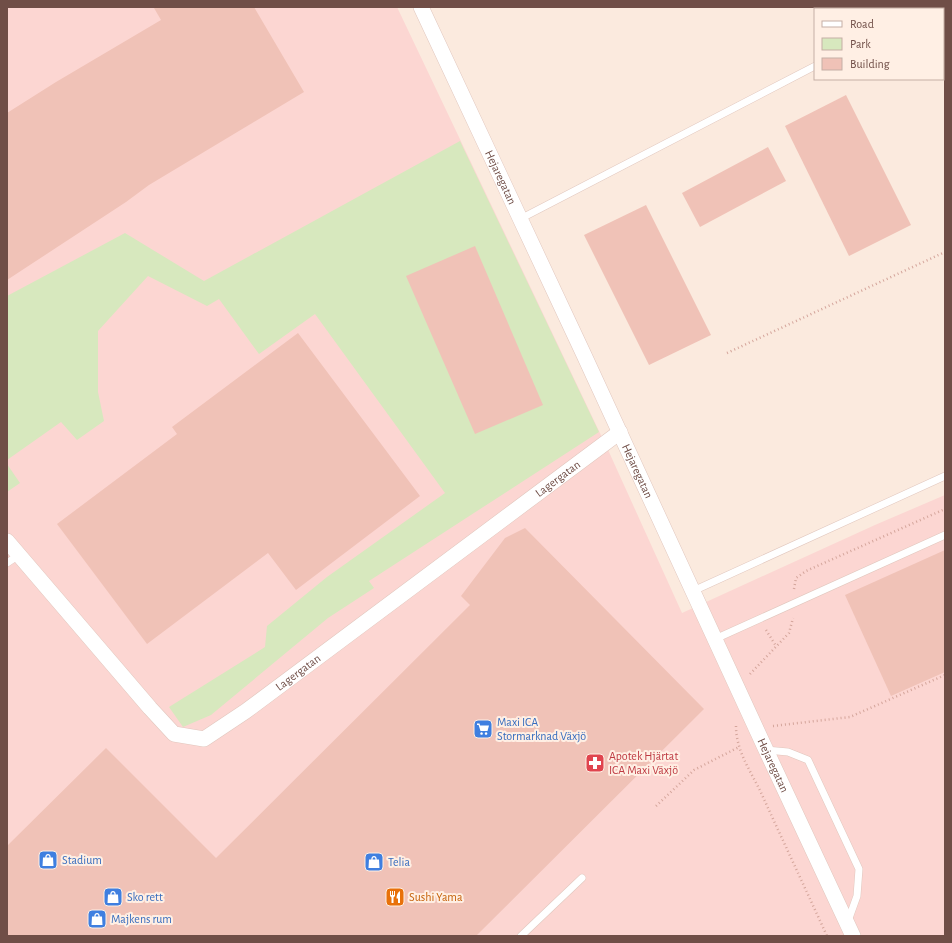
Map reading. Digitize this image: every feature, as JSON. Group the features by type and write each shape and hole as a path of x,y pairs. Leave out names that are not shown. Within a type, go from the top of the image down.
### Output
{"street":[{"name":"Hejaregatan","path":"421,7 620,432 850,930"},
{"name":"Lagergatan","path":"7,541 13,559 174,734 204,739 246,711 620,432"}],"lane":[{"path":"520,219 814,67"},
{"path":"693,591 945,476"},
{"path":"715,639 945,535"},
{"path":"766,750 788,752 808,760 812,766 859,869 857,896 850,930"},
{"path":"521,936 582,878"}],"path":[{"path":"727,353 945,252"},
{"path":"759,619 776,646"},
{"path":"756,728 850,717 945,675"},
{"path":"736,722 736,734 742,758 757,783 827,936"},
{"path":"656,806 694,770 739,747"}],"shaded area":[{"path":"7,7 397,7 609,452 682,613 875,525 945,495 945,936 7,936"}],"green space":[{"path":"460,141 599,432 369,581 374,588 328,618 211,715 183,727 169,707 265,647 267,626 327,577 445,493 315,314 259,354 219,299 207,306 148,276 98,331 98,392 104,421 77,440 61,422 7,460 7,296 125,233 204,281"},
{"path":"7,464 20,483 7,492"}],"building":[{"path":"254,7 304,92 149,185 126,202 7,280 7,113 56,82 161,20 154,8"},
{"path":"846,95 911,225 849,256 785,126"},
{"path":"768,147 786,181 700,227 682,193"},
{"path":"646,205 711,335 649,365 584,235"},
{"path":"475,246 543,405 475,434 406,276"},
{"path":"298,333 420,496 296,590 268,553 147,644 57,524 177,434 172,427"},
{"path":"525,528 704,709 476,936 7,936 7,846 106,748 216,858 470,605 461,596 505,538"},
{"path":"945,550 945,672 891,696 845,595"}],"place":[{"name":"Maxi ICA Stormarknad Växjö","path":"483,729"},
{"name":"Apotek Hjärtat ICA Maxi Växjö","path":"595,763"},
{"name":"Stadium","path":"48,860"},
{"name":"Telia","path":"374,862"},
{"name":"Sko rett","path":"113,897"},
{"name":"Sushi Yama","path":"395,897"},
{"name":"Majkens rum","path":"97,919"}]}
